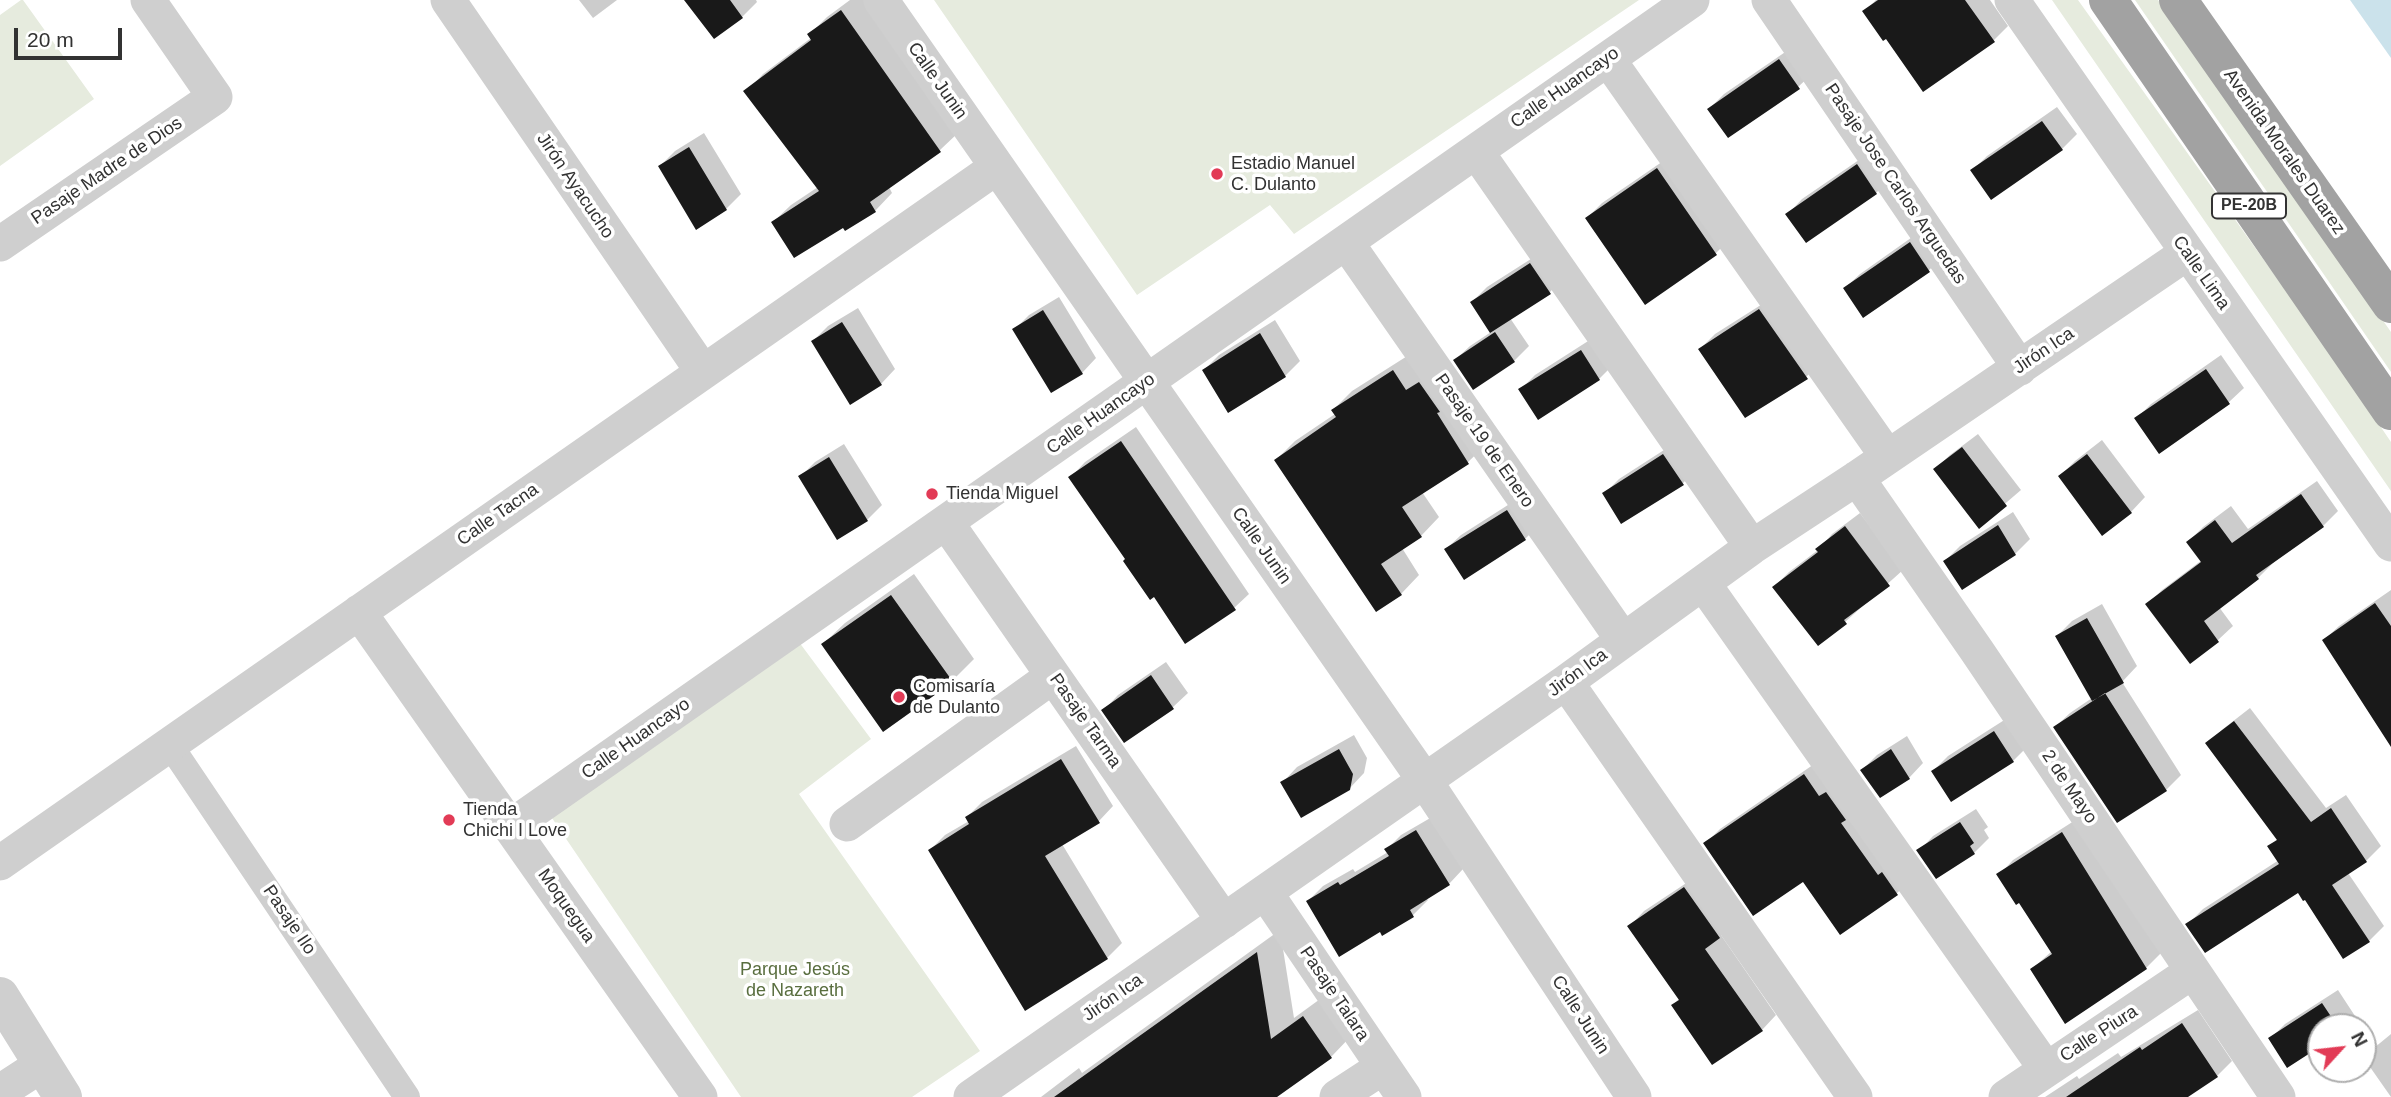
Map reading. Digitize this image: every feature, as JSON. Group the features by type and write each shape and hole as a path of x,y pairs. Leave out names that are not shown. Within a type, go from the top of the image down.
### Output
{"highway":[{"name":"PE-20B","path":"2108,0 2391,411"},
{"name":"Avenida Morales Duarez","path":"2178,0 2391,304"}],"street":[{"name":"Pasaje Madre de Dios","path":"0,244 215,97 148,0"},
{"name":"Jirón Ayacucho","path":"448,0 702,372"},
{"name":"Calle Junin","path":"881,0 1425,781 1634,1097"},
{"name":"Calle Huancayo","path":"510,827 1692,0"},
{"name":"Pasaje Jose Carlos Arguedas","path":"1769,0 2020,368"},
{"name":"Calle Lima","path":"2012,0 2391,544"},
{"path":"1608,59 1887,456"},
{"path":"1476,151 1752,547"},
{"name":"Calle Tacna","path":"0,863 997,167"},
{"name":"Pasaje 19 de Enero","path":"1346,242 1623,640"},
{"name":"Jirón Ica","path":"971,1097 1566,682 1752,547 2187,253"},
{"name":"2 de Mayo","path":"1857,478 1978,651 2278,1097"},
{"name":"Pasaje Tarma","path":"946,522 1224,921"},
{"path":"1703,583 2046,1069"},
{"name":"Moquegua","path":"359,612 700,1097"},
{"path":"847,824 1053,676"},
{"path":"1566,682 1855,1097"},
{"name":"Pasaje Ilo","path":"170,745 407,1097"},
{"name":"Pasaje Talara","path":"1265,891 1404,1097"},
{"name":"Calle Piura","path":"2006,1097 2193,971"},
{"path":"0,996 63,1097"},
{"path":"0,1092 43,1064"},
{"path":"1337,1097 1382,1067"}],"green space":[{"path":"21,0 94,99 0,166 0,15"},
{"name":"Estadio Manuel C. Dulanto","path":"934,0 1639,0 1294,234 1270,205 1137,295"},
{"path":"2052,0 2078,0 2329,351 2391,442 2391,491"},
{"path":"2135,0 2158,0 2391,332 2391,372"},
{"name":"Parque Jesús de Nazareth","path":"799,642 871,739 799,794 980,1051 912,1097 741,1097 552,818"}],"water":[{"path":"2350,0 2391,0 2391,58"}],"building":[{"path":"684,0 730,0 743,18 714,39"},
{"path":"1878,0 1965,0 1995,42 1923,92 1886,39 1883,41 1862,11"},
{"path":"841,10 941,152 870,202 876,212 845,231 843,228 794,258 771,222 819,191 743,91 811,40 807,34"},
{"path":"1779,59 1800,89 1728,138 1707,109"},
{"path":"2042,121 2063,150 1991,200 1970,170"},
{"path":"689,147 727,210 696,230 658,166"},
{"path":"1857,164 1877,194 1806,243 1785,214"},
{"path":"1657,168 1717,255 1645,305 1585,218"},
{"path":"1910,242 1930,272 1863,318 1843,288"},
{"path":"1530,263 1551,294 1490,333 1470,302"},
{"path":"1759,309 1808,379 1745,418 1698,349"},
{"path":"1043,310 1083,374 1051,393 1012,329"},
{"path":"842,322 882,385 850,405 811,341"},
{"path":"1495,332 1515,362 1473,390 1453,360"},
{"path":"1260,333 1286,377 1228,413 1202,370"},
{"path":"1581,350 1600,380 1538,420 1518,389"},
{"path":"2206,369 2230,404 2159,454 2134,418"},
{"path":"1393,370 1406,390 1419,382 1440,412 1437,413 1469,464 1402,507 1422,537 1381,564 1402,595 1376,612 1274,460 1336,417 1331,410"},
{"path":"1121,441 1236,610 1185,644 1154,597 1150,600 1068,477"},
{"path":"1962,447 2007,506 1979,529 1933,469"},
{"path":"1663,454 1684,485 1621,524 1602,493"},
{"path":"2087,454 2132,513 2102,536 2058,476"},
{"path":"829,457 868,521 837,540 798,476"},
{"path":"2301,494 2324,527 2256,575 2259,579 2204,621 2219,642 2190,664 2145,604 2201,562 2186,542 2215,520 2232,543"},
{"path":"1507,510 1526,540 1464,580 1444,549"},
{"path":"1998,525 2016,555 1962,590 1943,561"},
{"path":"1845,526 1890,586 1844,620 1847,624 1818,646 1772,587 1818,552 1815,549"},
{"path":"891,595 953,682 883,732 821,644"},
{"path":"2375,603 2391,626 2391,747 2322,640"},
{"path":"2087,618 2124,683 2092,701 2055,636"},
{"path":"1151,675 1174,709 1124,743 1101,710"},
{"path":"2105,693 2167,791 2117,823 2053,727"},
{"path":"2234,721 2311,822 2331,808 2367,862 2332,885 2370,942 2343,959 2298,893 2205,953 2185,924 2279,864 2267,846 2277,840 2205,743"},
{"path":"1994,731 2014,762 1951,802 1931,771"},
{"path":"1339,749 1353,774 1350,790 1301,818 1280,782"},
{"path":"1891,749 1910,779 1880,798 1860,770"},
{"path":"1061,759 1100,823 1045,856 1108,959 1025,1011 928,850 969,824 965,817"},
{"path":"1804,774 1819,796 1826,792 1846,820 1841,823 1878,875 1882,872 1898,895 1840,935 1803,882 1753,916 1703,843"},
{"path":"1960,822 1974,843 1970,846 1975,854 1936,879 1916,850"},
{"path":"1416,830 1450,885 1410,910 1414,917 1382,936 1380,932 1339,957 1306,901 1338,882 1340,885 1389,856 1384,849"},
{"path":"2062,832 2147,969 2065,1024 2030,969 2052,954 2019,903 2016,905 1996,874"},
{"path":"1684,887 1720,938 1705,949 1763,1031 1712,1065 1671,1005 1679,1000 1627,926"},
{"path":"1257,952 1271,1039 1303,1016 1332,1058 1277,1097 1054,1097"},
{"path":"2322,1003 2329,1013 2307,1013 2307,1055 2287,1068 2268,1038"},
{"path":"2182,1023 2218,1077 2188,1097 2066,1097 2140,1047 2142,1050"}],"place":[{"name":"Estadio Manuel C. Dulanto","path":"1217,174"},
{"name":"Tienda Miguel","path":"932,494"},
{"name":"Comisaría de Dulanto","path":"899,697"},
{"name":"Tienda Chichi I Love","path":"449,820"}]}
